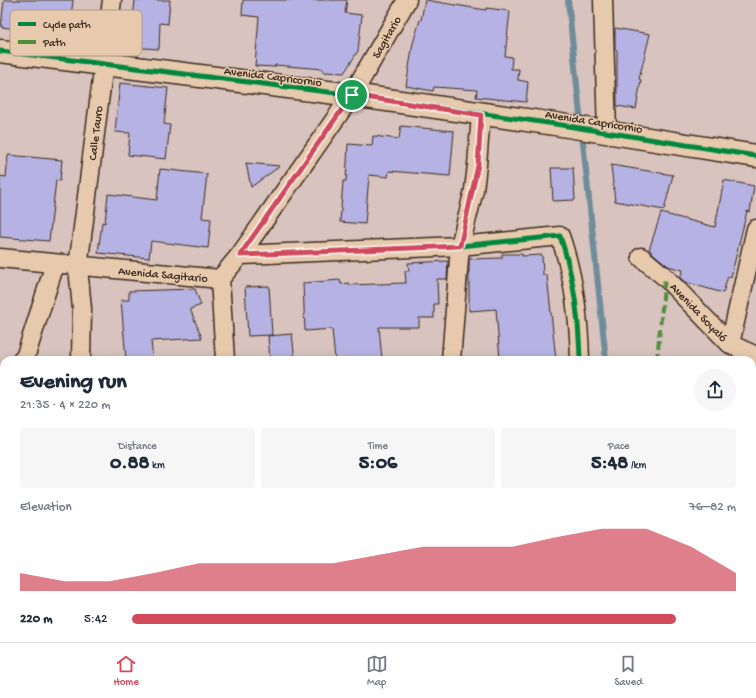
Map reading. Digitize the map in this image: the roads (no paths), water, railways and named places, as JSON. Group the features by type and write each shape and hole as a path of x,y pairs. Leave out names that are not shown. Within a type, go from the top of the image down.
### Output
{"street":[{"name":"Calle Tauro","path":"111,10 112,0"},
{"name":"Sagitario","path":"352,95 408,0"},
{"path":"603,0 604,133"},
{"name":"Avenida Capricornio","path":"0,51 10,52"},
{"name":"Avenida Capricornio","path":"37,56 352,95 481,115 555,124 756,156"},
{"name":"Calle Tauro","path":"81,356 82,310 78,267 104,56"},
{"name":"Avenida Sagitario","path":"0,258 220,280 240,255 352,95"},
{"path":"451,356 460,246 478,165 481,115"},
{"path":"730,344 756,229"},
{"path":"240,255 460,246 560,236 569,261 579,321 580,356"},
{"name":"Avenida Soyaló","path":"641,257 665,277 730,344 756,356"},
{"path":"27,356 55,264"},
{"path":"220,280 225,356"}],"waterway":[{"path":"568,0 581,124"},
{"path":"582,133 606,356"}]}
